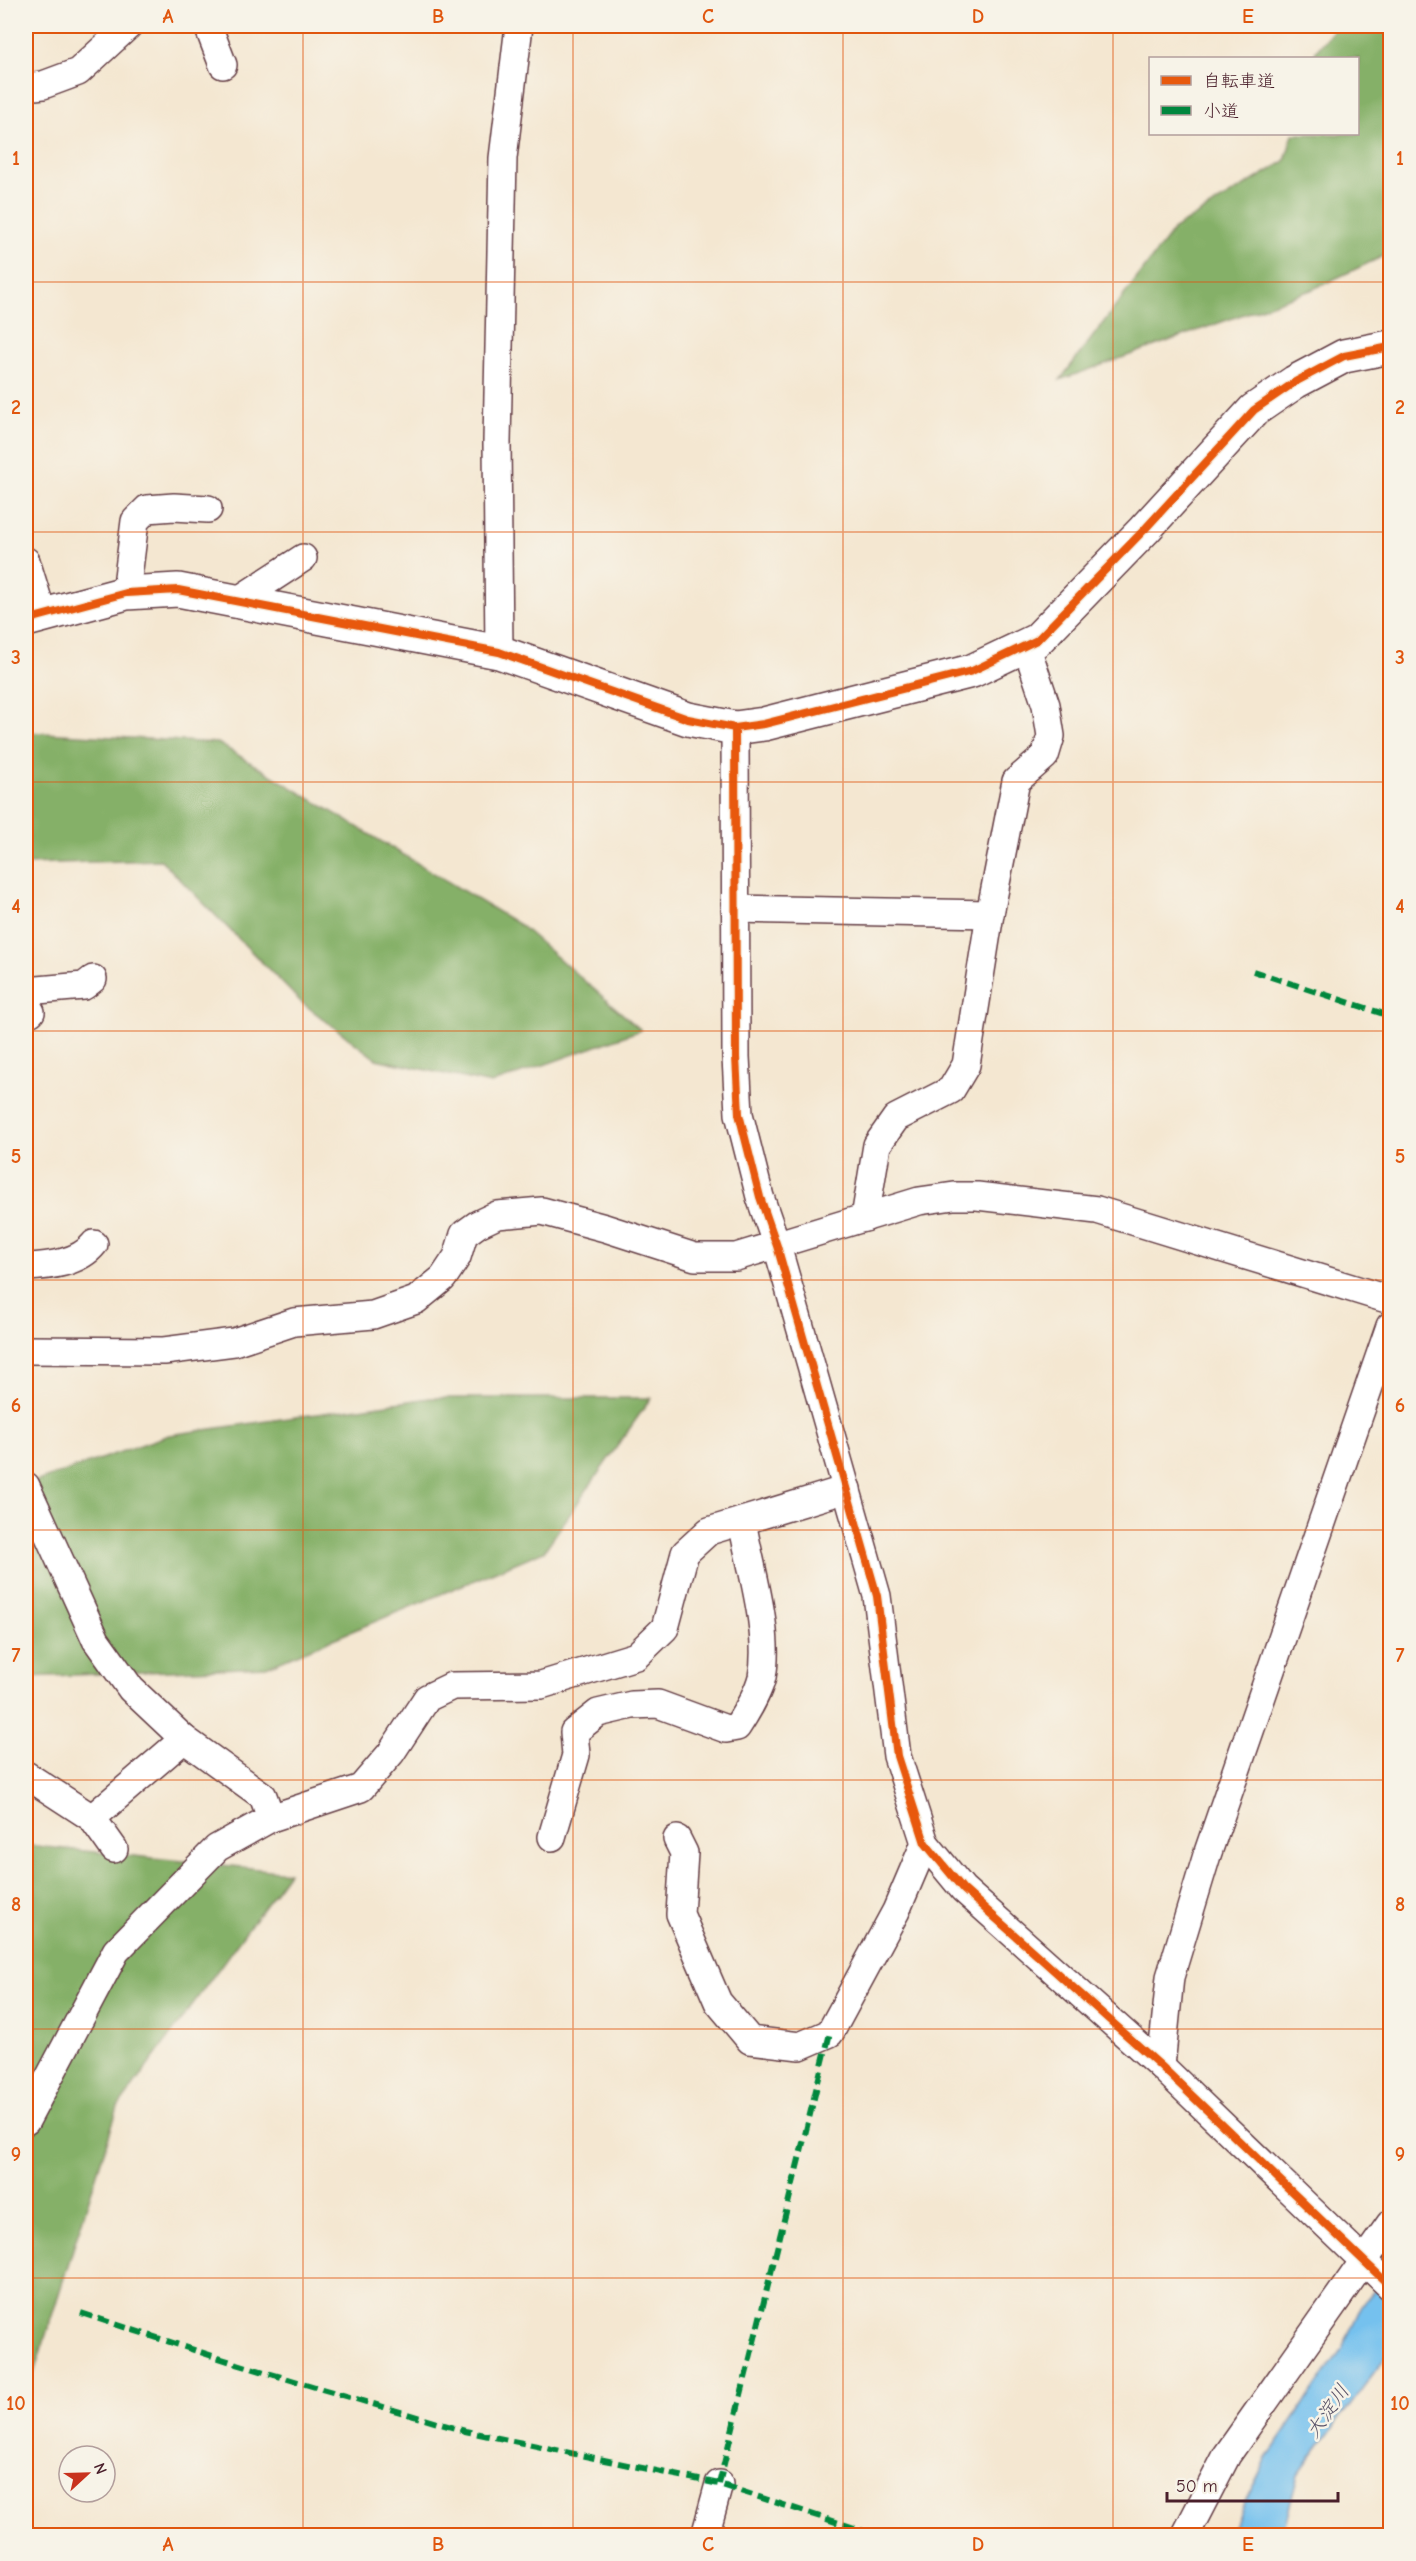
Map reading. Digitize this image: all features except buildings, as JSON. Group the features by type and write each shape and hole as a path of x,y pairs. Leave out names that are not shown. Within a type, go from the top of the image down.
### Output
{"street":[{"path":"26,87 43,85 78,72 128,26"},
{"path":"208,26 224,65"},
{"path":"499,652 497,442 504,158 519,26"},
{"path":"26,561 34,618 126,593 178,590 499,652 688,719 735,728 775,722 972,671 1037,640 1254,410 1295,382 1344,356 1390,346"},
{"path":"126,593 135,521 147,509 174,507 208,509"},
{"path":"237,601 303,558"},
{"path":"865,1218 877,1145 896,1119 951,1090 966,1065 990,914 1016,781 1045,756 1051,736 1046,705 1026,645"},
{"path":"735,728 736,1057 739,1114 760,1197 777,1246 877,1596 897,1756 925,1843 963,1889 1161,2066 1376,2274"},
{"path":"735,909 990,914"},
{"path":"27,1004 84,986 93,980"},
{"path":"26,1350 164,1351 234,1342 294,1322 373,1314 416,1300 443,1278 457,1257 464,1234 478,1224 497,1215 542,1211 605,1228 695,1257 736,1257 919,1201 954,1196 977,1196 1097,1210 1390,1300"},
{"path":"26,1267 66,1261 88,1252 94,1244"},
{"path":"1161,2066 1170,1977 1203,1866 1390,1326"},
{"path":"26,1486 96,1640 131,1689 184,1739 263,1796 272,1818"},
{"path":"26,2121 116,1951 217,1848 272,1818 361,1788 391,1753 427,1698 452,1686 541,1685 636,1656 665,1628 685,1553 709,1532 847,1490"},
{"path":"552,1837 576,1755 574,1732 597,1713 632,1705 658,1704 726,1729 737,1727 746,1713 762,1679 765,1642 741,1521"},
{"path":"92,1818 184,1739"},
{"path":"26,1775 92,1818 114,1849"},
{"path":"677,1839 684,1853 680,1914 718,2002 750,2040 800,2046 830,2033 896,1911 925,1843"},
{"path":"1185,2535 1227,2456 1376,2274 1390,2224"},
{"path":"705,2535 719,2484"}],"green space":[{"path":"1337,26 1390,26 1390,253 1311,290 1060,380 1174,229 1285,161 1293,135 1359,135 1359,57 1314,57 1316,51"},
{"path":"26,732 218,743 520,925 641,1030 491,1084 376,1059 301,1002 161,860 26,864"},
{"path":"430,1398 651,1398 544,1551 266,1667 26,1677 26,1485 169,1435"},
{"path":"26,1845 289,1872 118,2107 26,2398"}],"water":[{"name":"大淀川","path":"1390,2271 1390,2351 1298,2475 1282,2535 1228,2536 1267,2458 1341,2350 1362,2305"}],"marked path":[{"path":"1253,971 1390,1016"},
{"path":"719,2484 830,2033"},
{"path":"81,2313 237,2364 465,2431 719,2484 879,2536"}],"cycle path":[{"path":"26,620 126,593 178,590 499,652 688,719 735,728 764,724 972,671 1037,640 1144,530 1254,410 1295,382 1344,356 1390,347"},
{"path":"735,728 736,1057 739,1114 760,1197 777,1246 877,1596 897,1756 925,1843 963,1889 1161,2066 1390,2286"}]}
